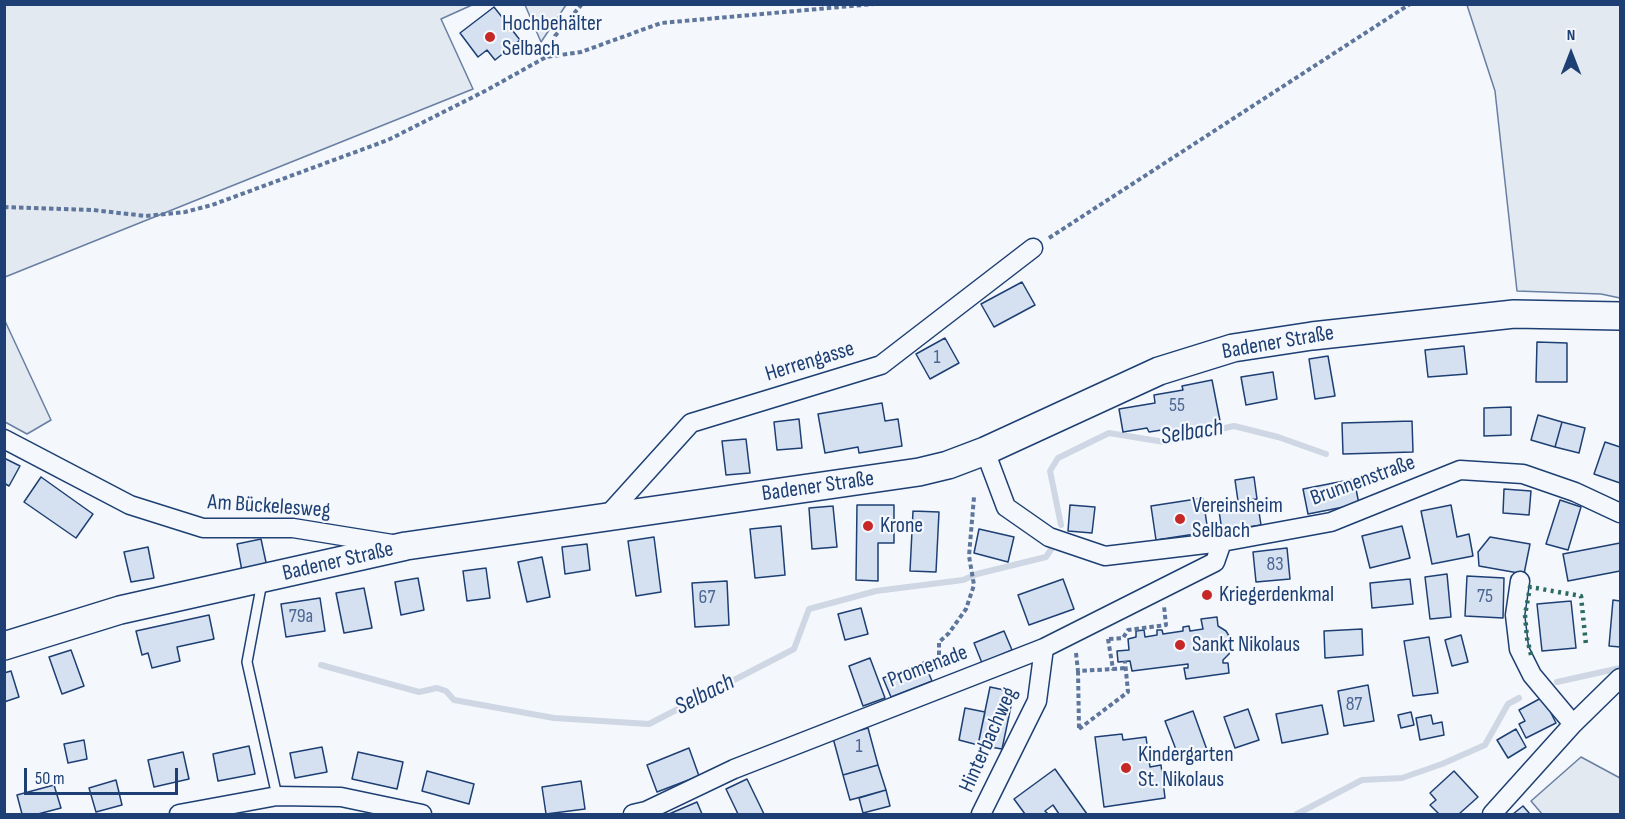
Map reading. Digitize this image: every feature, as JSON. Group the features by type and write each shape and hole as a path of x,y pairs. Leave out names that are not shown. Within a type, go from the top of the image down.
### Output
{"main road":[{"name":"Badener Straße","path":"4,646 120,610 406,546 919,472 948,465 985,451 1159,371 1233,348 1312,336 1514,314 1620,316"}],"street":[{"name":"Herrengasse","path":"606,517 691,423 880,365 1033,248"},
{"name":"Am Bückelesweg","path":"4,439 130,505 203,528 293,528 406,546"},
{"name":"Brunnenstraße","path":"985,451 1006,507 1049,537 1105,556 1222,542 1331,522 1460,470 1523,474 1575,492 1620,513"},
{"name":"Promenade","path":"633,814 646,811 734,769 1088,632 1154,591 1215,562 1222,542"},
{"path":"1520,581 1515,615 1519,649 1532,675 1573,724"},
{"name":"Hinterbachweg","path":"981,814 1036,701 1044,648"},
{"path":"1492,814 1573,724 1620,678"},
{"path":"179,814 277,796 341,797 422,814"}],"lane":[{"path":"262,580 247,662 277,796"}],"path":[{"path":"546,57 555,36 582,4"},
{"path":"4,207 93,210 146,216 194,210 388,140 488,90 546,57 581,52 661,23 874,4"},
{"path":"1033,248 1410,4"},
{"path":"939,688 939,642 949,633 966,609 974,585 969,556 974,497"},
{"path":"1125,661 1128,692 1079,729 1078,671 1075,647 1088,632 1093,640 1123,638 1128,630 1166,625 1163,603 1154,591"},
{"path":"1109,639 1113,669"},
{"path":"1078,671 1126,668"}],"shaded area":[{"path":"5,4 472,5 441,19 473,89 5,277"},
{"path":"525,5 566,5 541,42"},
{"path":"1467,5 1620,5 1620,298 1601,294 1517,291 1495,91"},
{"path":"5,321 51,420 27,434 5,422"},
{"path":"1581,757 1620,778 1620,814 1542,814 1531,801"}],"building":[{"name":"Hochbehälter Selbach","path":"494,7 520,40 495,60 487,50 478,57 460,33"},
{"path":"1022,282 1035,305 994,327 981,304"},
{"path":"945,338 959,363 930,379 916,354"},
{"path":"1537,342 1567,343 1567,382 1536,382"},
{"path":"1464,346 1467,374 1428,377 1425,350"},
{"path":"1328,356 1335,396 1315,399 1309,359"},
{"path":"1273,372 1277,399 1246,405 1241,377"},
{"path":"1212,380 1221,426 1168,432 1168,429 1149,432 1147,428 1123,432 1119,409 1155,403 1154,395 1183,390 1182,386"},
{"path":"882,403 885,421 898,419 902,446 859,453 858,447 825,453 818,414"},
{"path":"1511,407 1511,435 1484,436 1484,408"},
{"path":"1538,415 1562,422 1555,447 1531,440"},
{"path":"799,419 802,448 777,450 774,422"},
{"path":"1412,421 1413,452 1343,454 1342,423"},
{"path":"1562,422 1585,428 1579,453 1555,447"},
{"path":"746,439 750,473 726,475 722,441"},
{"path":"1605,442 1620,447 1620,483 1594,474"},
{"path":"4,458 20,466 9,486 4,483"},
{"path":"41,477 93,514 76,538 24,502"},
{"path":"1254,477 1257,499 1238,501 1235,480"},
{"path":"1354,479 1359,504 1308,514 1303,489"},
{"path":"1504,489 1531,491 1529,515 1503,513"},
{"name":"Vereinsheim Selbach","path":"1203,498 1208,532 1156,540 1151,506"},
{"path":"1257,499 1261,525 1222,531 1218,504"},
{"path":"1560,500 1581,507 1568,550 1546,544"},
{"path":"857,505 894,505 894,543 878,543 878,581 856,580"},
{"path":"1070,505 1095,507 1092,533 1068,531"},
{"path":"1451,505 1457,537 1469,534 1473,556 1432,564 1421,511"},
{"path":"833,506 837,547 812,549 809,508"},
{"path":"913,511 939,512 936,572 910,571"},
{"path":"781,526 785,575 755,578 750,529"},
{"path":"1402,526 1410,558 1370,568 1362,536"},
{"path":"979,529 1014,537 1008,562 974,553"},
{"path":"654,537 661,592 636,596 628,541"},
{"path":"1490,537 1530,544 1524,574 1479,566 1478,552"},
{"path":"261,539 267,567 242,571 237,544"},
{"path":"1620,543 1620,571 1568,581 1563,554"},
{"path":"587,544 590,570 565,574 562,547"},
{"path":"148,547 154,578 131,582 124,552"},
{"path":"1287,548 1290,579 1256,582 1253,552"},
{"path":"542,557 550,597 527,602 518,562"},
{"path":"486,568 490,598 467,601 463,571"},
{"path":"1447,574 1451,617 1430,619 1425,577"},
{"path":"1467,576 1504,578 1503,618 1465,616"},
{"path":"418,578 424,610 401,615 395,582"},
{"path":"1063,579 1074,609 1029,625 1018,595"},
{"path":"1410,579 1413,604 1372,608 1370,583"},
{"path":"727,581 729,625 695,627 692,583"},
{"path":"364,588 372,628 344,633 336,593"},
{"path":"320,598 325,631 286,637 281,604"},
{"path":"1613,600 1620,601 1620,647 1609,646"},
{"path":"1571,601 1576,648 1542,651 1537,604"},
{"path":"861,608 868,634 845,640 838,614"},
{"path":"209,615 214,639 177,647 180,661 152,668 148,653 142,655 136,631"},
{"name":"Sankt Nikolaus","path":"1217,617 1218,626 1226,631 1232,641 1229,654 1223,660 1223,663 1228,663 1229,673 1186,679 1184,668 1188,668 1188,664 1132,671 1130,661 1118,662 1117,651 1129,650 1128,639 1136,637 1136,631 1144,630 1145,637 1157,635 1157,630 1162,630 1163,634 1183,631 1183,627 1189,626 1190,631 1203,629 1201,619"},
{"path":"1362,629 1363,655 1325,658 1324,631"},
{"path":"1004,631 1012,650 982,663 974,643"},
{"path":"1461,635 1468,662 1452,666 1445,640"},
{"path":"1429,637 1438,693 1413,696 1404,641"},
{"path":"71,650 84,686 62,694 49,657"},
{"path":"870,658 885,698 863,706 849,666"},
{"path":"924,662 932,681 891,697 883,678"},
{"path":"11,671 19,697 4,702 4,673"},
{"path":"1368,685 1374,721 1344,726 1338,691"},
{"path":"990,687 1014,692 1002,749 978,745"},
{"path":"1543,697 1556,723 1526,738 1519,724 1525,721 1519,710"},
{"path":"1322,705 1328,734 1282,743 1276,714"},
{"path":"965,708 985,712 978,745 959,740"},
{"path":"1248,709 1259,740 1235,748 1224,717"},
{"path":"1193,711 1207,750 1180,760 1165,721"},
{"path":"1411,712 1414,725 1401,728 1398,715"},
{"path":"1431,715 1433,724 1442,722 1444,735 1420,740 1416,718"},
{"path":"868,728 878,765 843,775 833,738"},
{"path":"1516,729 1526,747 1508,758 1497,740"},
{"path":"1122,734 1123,740 1146,737 1150,767 1161,765 1165,798 1104,807 1095,737"},
{"path":"84,740 87,759 68,763 64,744"},
{"path":"249,746 255,774 218,781 213,754"},
{"path":"322,747 327,772 295,778 290,753"},
{"path":"689,748 699,776 657,792 647,765"},
{"path":"183,752 189,779 154,787 148,760"},
{"path":"358,752 403,762 397,789 352,779"},
{"path":"878,765 886,790 850,800 843,775"},
{"path":"1055,769 1087,814 1059,814 1053,805 1045,811 1048,814 1025,814 1014,799"},
{"path":"427,771 474,784 469,804 422,791"},
{"path":"1454,771 1478,797 1459,814 1439,814 1430,805 1436,800 1430,793"},
{"path":"747,779 764,814 738,814 726,789"},
{"path":"116,780 122,805 96,812 89,788"},
{"path":"581,781 585,809 546,814 542,787"},
{"path":"54,785 61,808 38,814 22,814 17,795"},
{"path":"886,790 890,806 863,813 859,798"},
{"path":"697,802 702,814 669,814"},
{"path":"1523,806 1530,814 1513,814"}],"waterway":[{"name":"Selbach","path":"1061,525 1050,471 1058,458 1109,433 1164,442 1234,426 1278,437 1326,454"},
{"name":"Selbach","path":"321,665 419,692 437,688 446,691 454,700 554,718 649,724 794,649 809,609 876,591 963,580 977,574 1046,557 1054,545"},
{"path":"1557,682 1620,668"},
{"path":"1297,814 1362,780 1402,778 1485,745 1508,704 1519,698"}],"hedge":[{"path":"1531,655 1525,615 1530,587 1581,596 1586,645"}],"place":[{"name":"Hochbehälter Selbach","path":"490,37"},
{"name":"Vereinsheim Selbach","path":"1180,519"},
{"name":"Krone","path":"868,526"},
{"name":"Kriegerdenkmal","path":"1207,595"},
{"name":"Sankt Nikolaus","path":"1180,645"},
{"name":"Kindergarten St. Nikolaus","path":"1126,768"}]}
